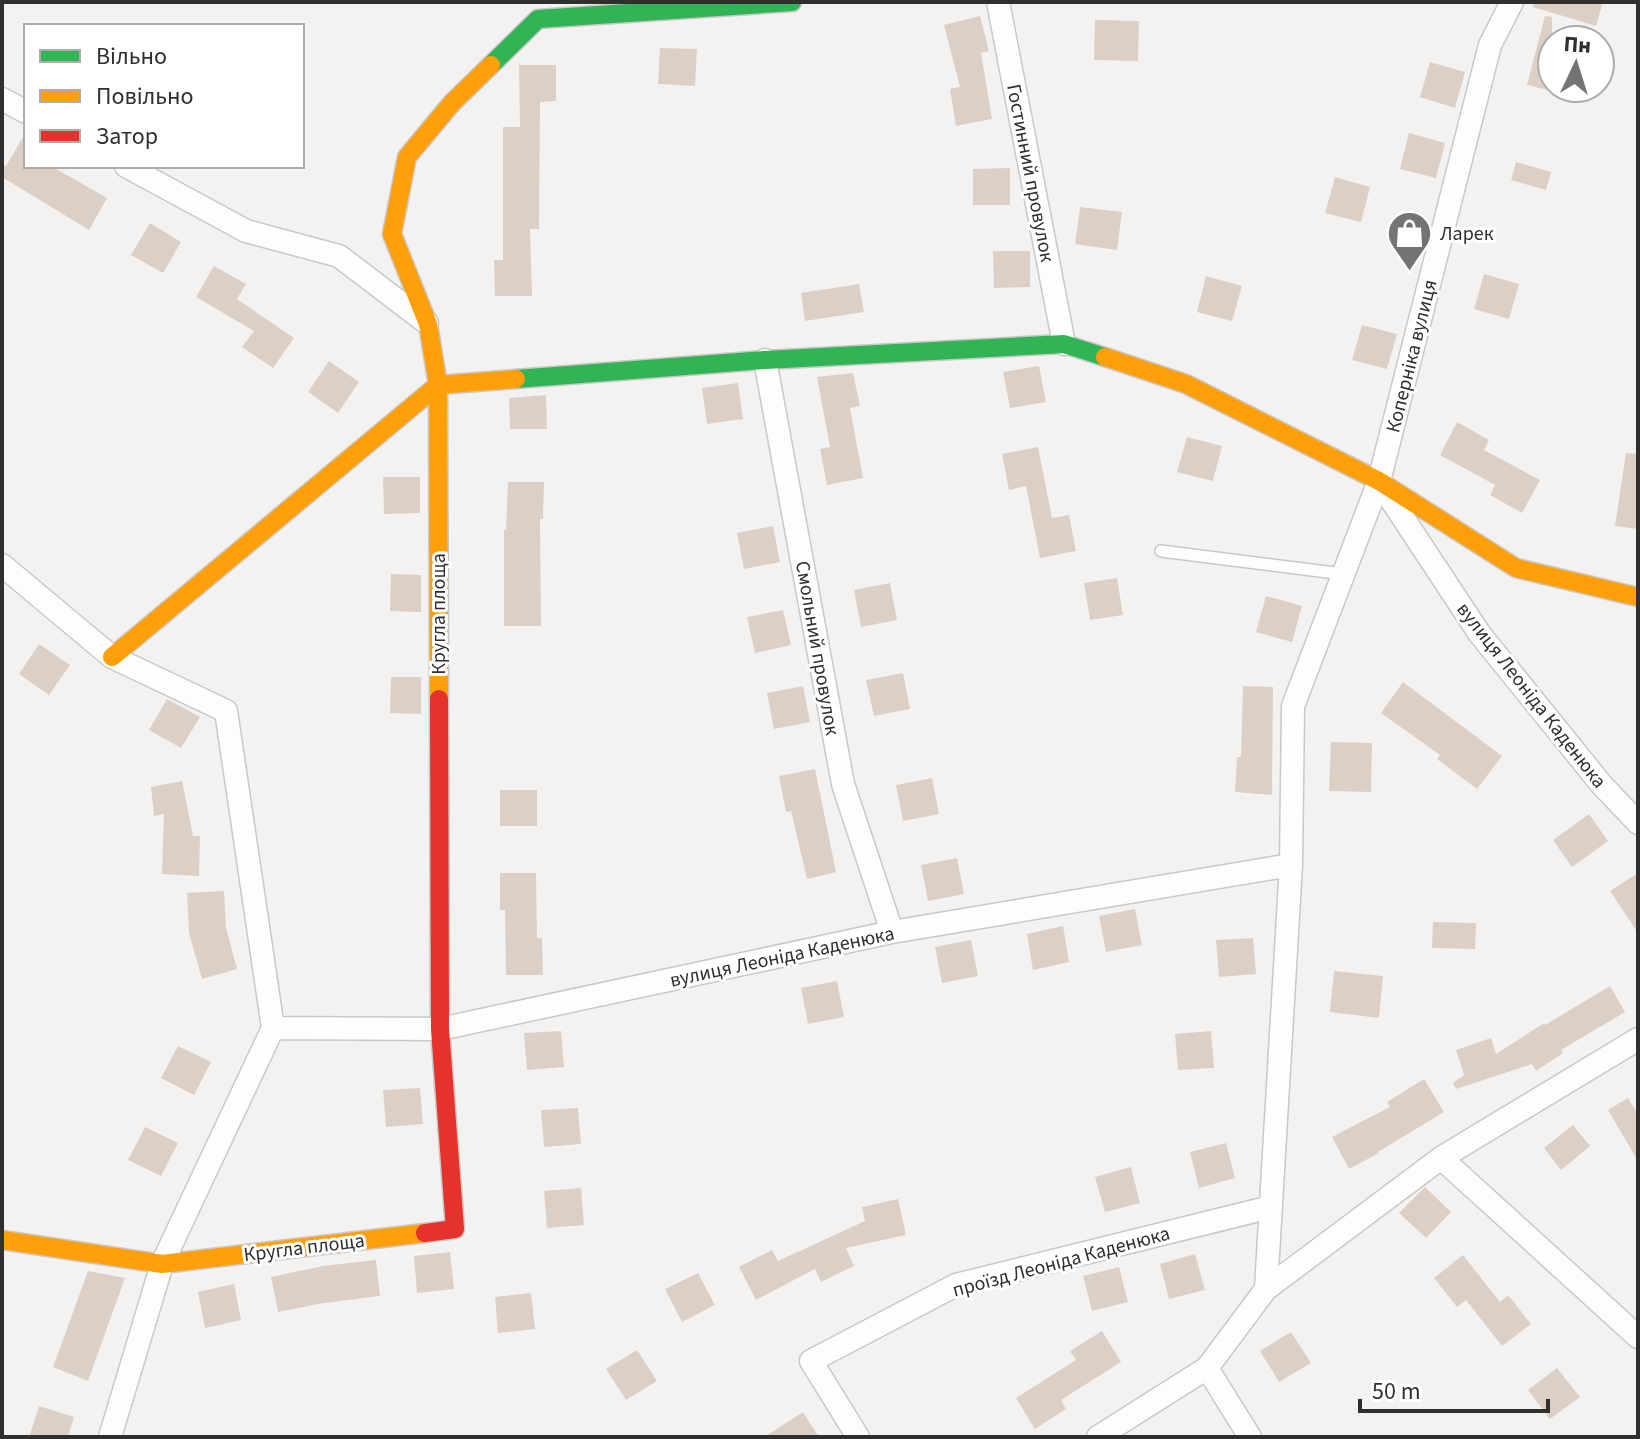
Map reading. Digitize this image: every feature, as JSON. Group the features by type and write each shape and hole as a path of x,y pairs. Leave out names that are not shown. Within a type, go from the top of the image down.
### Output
{"street":[{"name":"Кругла площа","path":"162,1264 455,1229 440,1029 438,385 428,324 392,234 407,157 452,103 538,19 792,2"},
{"name":"Гостинний провулок","path":"998,2 1064,344"},
{"name":"Коперніка вулиця","path":"1379,481 1490,45 1512,2"},
{"path":"2,99 24,111"},
{"path":"130,168 246,231 339,256 428,324"},
{"path":"112,657 438,385 765,360 1064,344 1186,384 1379,481 1516,568 1638,597"},
{"name":"Смольний провулок","path":"765,360 843,784 892,932"},
{"path":"1266,1289 1291,865 1293,706 1379,481"},
{"name":"вулиця Леоніда Каденюка","path":"1379,481 1479,633 1601,784 1638,823"},
{"path":"2,565 112,657 226,711 273,1028 162,1264 110,1437"},
{"name":"вулиця Леоніда Каденюка","path":"273,1028 440,1029 892,932 1291,865"},
{"path":"1098,1437 1207,1368 1266,1289 1441,1158 1638,1039"},
{"path":"1441,1158 1638,1337"},
{"name":"проїзд Леоніда Каденюка","path":"858,1437 811,1361 956,1285 1271,1207"},
{"path":"2,1240 162,1264"},
{"path":"1207,1368 1250,1437"}],"lane":[{"path":"1161,551 1343,574"}],"building":[{"path":"1534,2 1603,2 1597,24 1533,7"},
{"path":"980,16 989,51 981,53 992,119 956,126 950,89 960,87 944,25"},
{"path":"1545,16 1552,17 1552,24 1543,24"},
{"path":"1095,20 1139,21 1138,61 1094,60"},
{"path":"660,48 697,49 695,86 658,84"},
{"path":"1536,50 1536,87 1527,85"},
{"path":"1430,62 1465,72 1455,108 1420,97"},
{"path":"519,65 556,65 556,101 540,102 539,229 530,229 532,296 495,296 494,260 503,260 503,127 520,127"},
{"path":"1409,133 1445,143 1436,178 1400,169"},
{"path":"24,135 24,168 54,168 107,198 89,230 2,177 2,166 6,166"},
{"path":"1516,162 1551,172 1546,190 1511,180"},
{"path":"1010,168 1010,205 973,205 973,169"},
{"path":"1335,177 1370,187 1361,222 1325,213"},
{"path":"1080,207 1122,212 1117,250 1075,244"},
{"path":"150,223 181,242 163,273 131,255"},
{"path":"993,251 1030,251 1030,287 994,288"},
{"path":"214,266 246,284 237,299 294,338 273,368 242,347 254,331 196,297"},
{"path":"1484,274 1519,284 1509,319 1474,309"},
{"path":"1206,276 1242,286 1232,321 1197,312"},
{"path":"859,284 864,312 805,321 801,293"},
{"path":"1362,325 1397,334 1387,369 1352,360"},
{"path":"329,361 359,382 338,413 308,392"},
{"path":"1039,366 1046,402 1010,408 1003,372"},
{"path":"853,373 860,406 850,408 863,478 827,485 820,449 830,447 817,377"},
{"path":"738,383 743,419 707,424 702,388"},
{"path":"546,395 547,429 510,429 509,398"},
{"path":"1457,422 1489,440 1484,450 1540,480 1522,513 1490,495 1495,485 1440,455"},
{"path":"1187,437 1222,446 1213,481 1177,472"},
{"path":"1038,447 1052,518 1069,515 1076,551 1040,558 1026,486 1009,490 1002,454"},
{"path":"1626,453 1638,454 1638,529 1615,526"},
{"path":"383,477 420,477 420,513 384,514"},
{"path":"508,482 544,482 543,519 540,519 541,626 504,626 504,530"},
{"path":"773,526 780,562 744,569 737,533"},
{"path":"391,574 421,575 421,612 390,611"},
{"path":"1117,578 1123,615 1090,620 1084,583"},
{"path":"890,583 897,620 861,627 854,590"},
{"path":"1266,596 1302,606 1292,642 1256,632"},
{"path":"783,610 791,645 755,653 747,617"},
{"path":"39,644 70,665 49,695 19,674"},
{"path":"903,673 910,709 874,716 866,680"},
{"path":"391,677 421,677 421,714 390,713"},
{"path":"1403,682 1502,756 1477,789 1437,759 1440,755 1381,713"},
{"path":"803,686 810,722 774,729 767,693"},
{"path":"1243,686 1273,687 1272,795 1235,792 1237,757 1241,757"},
{"path":"167,699 200,717 181,748 149,730"},
{"path":"1331,742 1372,743 1371,792 1329,791"},
{"path":"815,769 836,872 807,879 791,811 786,812 779,776"},
{"path":"932,778 939,814 903,821 896,785"},
{"path":"182,781 193,836 200,836 199,876 162,874 164,814 154,816 151,787"},
{"path":"500,790 537,790 537,826 500,826"},
{"path":"1589,814 1608,841 1572,867 1553,840"},
{"path":"957,858 964,894 928,901 921,865"},
{"path":"500,873 536,873 537,938 542,938 543,975 506,975 505,910 500,910"},
{"path":"1638,873 1638,933 1610,891"},
{"path":"224,891 226,928 237,969 202,979 189,933 187,893"},
{"path":"1135,909 1142,945 1106,952 1099,916"},
{"path":"1433,922 1476,923 1475,949 1432,948"},
{"path":"1063,926 1069,962 1033,970 1027,934"},
{"path":"1253,938 1256,974 1219,977 1216,940"},
{"path":"971,940 978,976 942,983 935,947"},
{"path":"1334,971 1383,976 1379,1018 1330,1012"},
{"path":"837,981 844,1017 808,1024 801,988"},
{"path":"1610,986 1625,1012 1561,1050 1563,1053 1536,1071 1532,1064 1456,1089 1453,1083 1464,1075 1456,1050 1491,1038 1496,1054"},
{"path":"561,1031 564,1067 527,1070 524,1033"},
{"path":"1211,1031 1214,1068 1178,1070 1175,1034"},
{"path":"178,1046 211,1062 194,1095 161,1078"},
{"path":"1424,1079 1444,1112 1349,1169 1332,1137 1390,1107 1387,1102"},
{"path":"420,1088 423,1124 386,1127 383,1090"},
{"path":"1628,1098 1638,1114 1638,1161 1608,1110"},
{"path":"578,1108 581,1144 544,1147 541,1110"},
{"path":"1573,1125 1590,1146 1561,1170 1544,1148"},
{"path":"145,1127 178,1143 161,1176 128,1160"},
{"path":"1226,1143 1235,1178 1199,1188 1190,1152"},
{"path":"1131,1167 1140,1203 1105,1212 1095,1177"},
{"path":"1425,1187 1451,1212 1426,1238 1399,1213"},
{"path":"581,1188 584,1225 547,1228 544,1191"},
{"path":"898,1199 906,1235 846,1248 854,1266 821,1282 815,1269 756,1300 739,1267 772,1250 778,1261 865,1221 862,1207"},
{"path":"450,1252 454,1289 417,1293 414,1256"},
{"path":"1195,1254 1205,1290 1169,1299 1160,1264"},
{"path":"1463,1255 1500,1302 1508,1295 1531,1324 1502,1346 1466,1300 1457,1307 1434,1278"},
{"path":"376,1260 380,1296 278,1312 271,1277 323,1266"},
{"path":"1119,1267 1128,1302 1092,1311 1083,1276"},
{"path":"88,1271 125,1278 88,1381 53,1367"},
{"path":"698,1273 715,1305 682,1322 665,1289"},
{"path":"234,1284 241,1320 205,1328 198,1292"},
{"path":"531,1293 535,1329 498,1333 495,1297"},
{"path":"1102,1331 1121,1362 1061,1400 1066,1409 1035,1429 1016,1398 1076,1360 1070,1351"},
{"path":"1291,1332 1311,1363 1279,1382 1260,1351"},
{"path":"637,1350 657,1381 626,1400 606,1369"},
{"path":"1557,1368 1580,1397 1550,1419 1528,1390"},
{"path":"39,1406 74,1417 68,1437 29,1437"},
{"path":"803,1412 819,1437 764,1437"}],"traffic: fast":[{"path":"491,65 538,19 792,2"},
{"path":"516,379 765,360 1064,344 1105,357"}],"traffic: slow":[{"path":"439,699 438,385 428,324 392,234 407,157 452,103 491,65"},
{"path":"1105,357 1186,384 1379,481 1516,568 1638,597"},
{"path":"112,657 438,385 516,379"},
{"path":"2,1240 162,1264 425,1233"}],"traffic: jam":[{"path":"425,1233 455,1229 440,1029 439,699"}],"place":[{"name":"Ларек","path":"1409,272"}]}
